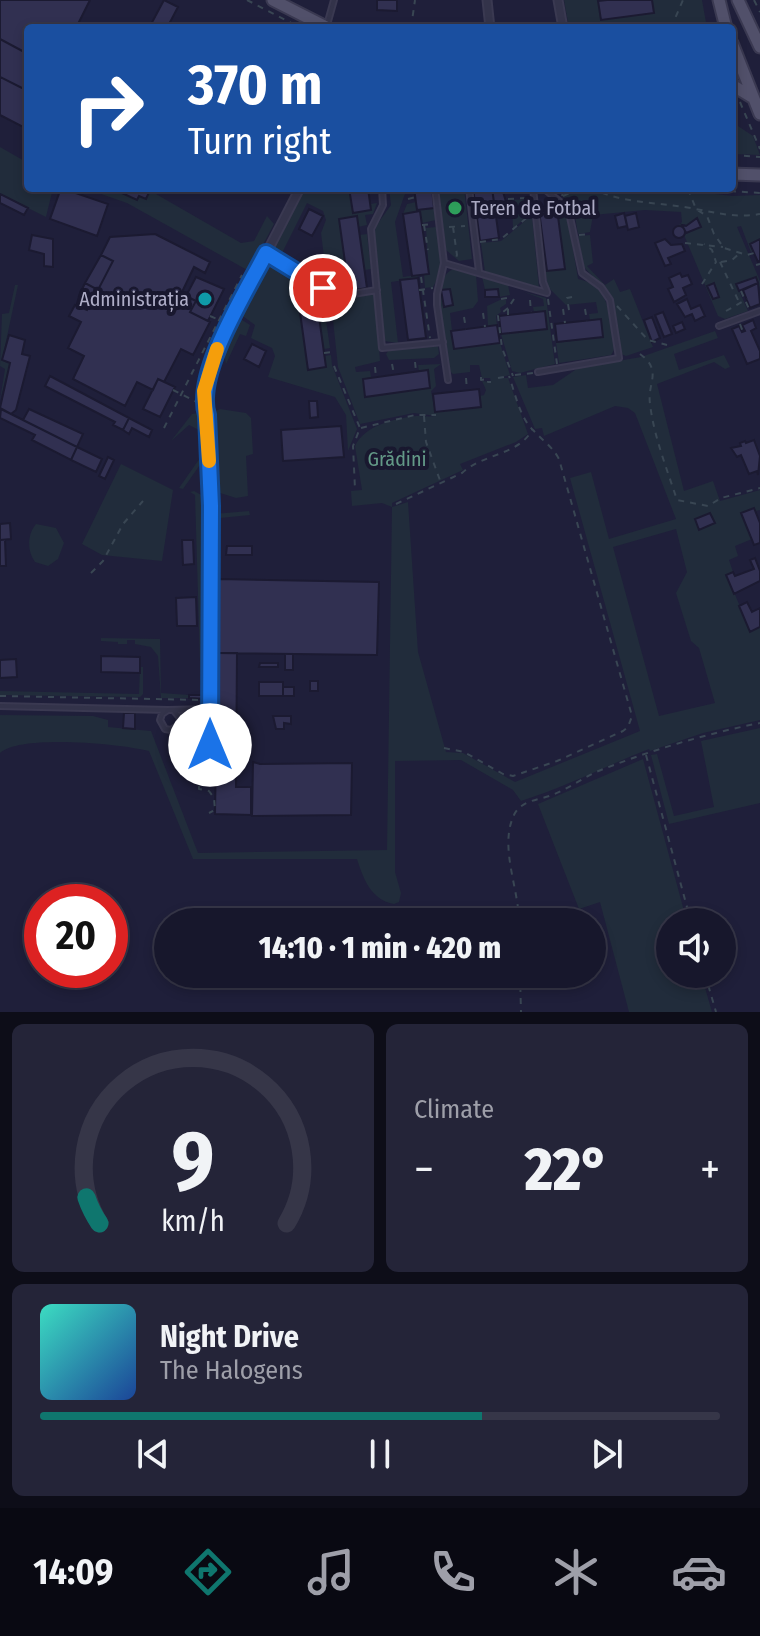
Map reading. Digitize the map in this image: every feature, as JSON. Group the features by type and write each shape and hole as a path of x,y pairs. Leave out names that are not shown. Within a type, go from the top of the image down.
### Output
{"main road":[{"path":"273,0 319,24"},
{"path":"719,0 724,24"},
{"path":"738,0 760,47"},
{"path":"718,24 721,15"},
{"path":"748,16 760,26"},
{"path":"736,53 760,114"},
{"path":"736,88 754,99"}],"street":[{"path":"487,0 490,24"},
{"path":"558,0 562,24"},
{"path":"211,658 211,506 207,415 203,404 207,376 298,192"}],"lane":[{"path":"328,24 334,0"},
{"path":"382,192 382,208 371,229 382,348 443,342"},
{"path":"435,192 444,263 437,305 448,380"},
{"path":"469,192 479,272"},
{"path":"533,192 543,282 547,293"},
{"path":"538,372 619,358 610,300 601,287 582,273 568,208 548,192"},
{"path":"266,253 323,288 328,295 377,290"},
{"path":"444,263 547,293"},
{"path":"719,326 760,311"},
{"path":"171,730 180,745 210,745 211,658"},
{"path":"0,706 148,711 210,709"},
{"path":"148,711 160,720 165,729 171,730 177,728 180,720 171,711"},
{"path":"160,720 162,714 171,711"}],"path":[{"path":"247,0 293,24"},
{"path":"412,24 415,0"},
{"path":"673,24 683,0"},
{"path":"754,0 760,12"},
{"path":"738,98 760,149"},
{"path":"736,155 760,157"},
{"path":"562,196 572,192"},
{"path":"602,192 620,199 733,216 760,214"},
{"path":"689,192 696,209 707,216 724,248"},
{"path":"736,192 758,193"},
{"path":"408,199 416,197"},
{"path":"508,199 534,197"},
{"path":"475,242 501,239 535,211"},
{"path":"428,250 423,225 439,223"},
{"path":"453,265 457,255 451,227 465,226"},
{"path":"574,236 590,234"},
{"path":"685,243 704,244 747,255 754,253"},
{"path":"704,244 712,250 739,302"},
{"path":"702,284 718,262 732,260 740,253"},
{"path":"164,428 242,275"},
{"path":"421,277 430,343"},
{"path":"421,290 438,288"},
{"path":"741,291 752,314"},
{"path":"547,293 556,357"},
{"path":"569,310 567,298 572,297"},
{"path":"501,299 507,298"},
{"path":"444,748 464,752 503,774 513,776 595,745 623,731 630,722 632,709 559,459 543,438 532,430 502,348 498,316 514,299"},
{"path":"726,311 746,299"},
{"path":"530,300 531,312"},
{"path":"610,300 648,340 667,345"},
{"path":"508,308 508,315"},
{"path":"318,311 328,309"},
{"path":"563,309 565,323"},
{"path":"585,309 587,321"},
{"path":"483,313 485,327"},
{"path":"210,316 230,325"},
{"path":"464,317 466,329"},
{"path":"324,353 333,352"},
{"path":"640,354 651,364 654,378 650,402 659,444 677,500 708,506 721,498 760,488"},
{"path":"415,362 416,371"},
{"path":"392,364 394,374"},
{"path":"334,366 360,428 353,446 355,489"},
{"path":"375,367 376,377"},
{"path":"498,378 538,372"},
{"path":"481,377 481,380 491,382"},
{"path":"466,378 467,390"},
{"path":"173,390 203,404"},
{"path":"360,428 415,415 436,415"},
{"path":"424,415 426,442 441,483"},
{"path":"396,504 462,473 471,465 521,444 532,430"},
{"path":"91,573 103,561 123,524 143,501"},
{"path":"0,696 211,700"},
{"path":"180,720 210,721"},
{"path":"517,908 509,837 515,813 524,803 554,795 591,774 646,754 760,723"},
{"path":"198,745 198,787 216,790"},
{"path":"646,754 687,908"},
{"path":"209,791 214,798 215,810 209,813"},
{"path":"520,988 521,1012"},
{"path":"709,988 716,1012"}],"green space":[{"path":"564,0 598,0 601,20 653,13 652,0 702,0 706,24 568,24"},
{"path":"736,125 753,136 760,155 736,154"},
{"path":"0,147 24,161 24,192 52,192 46,217 0,194"},
{"path":"95,192 120,192 137,200 139,196 146,199 148,192 152,192 241,243 254,241 267,216 274,224 249,271 127,203"},
{"path":"303,192 350,192 353,213 370,210 370,204 377,203 373,214 365,215 367,225 358,227 357,216 339,219 349,291 336,294 328,289 321,233 326,220 323,211 307,203 280,257 273,249"},
{"path":"389,192 406,192 395,222 403,277 417,275 418,278 391,282 398,343 384,341 373,239 376,226 391,205"},
{"path":"439,192 464,192 472,259 459,261 446,250"},
{"path":"565,192 760,195 760,239 750,244 753,251 741,226 737,227 760,281 760,288 755,277 736,284 748,311 725,319 718,316 684,235 701,227 697,219 686,226 677,227 682,222 681,212 645,210 593,215 590,232 578,234 573,205 563,197"},
{"path":"530,199 531,213 513,229 512,200"},
{"path":"416,202 418,210 434,208 436,220 422,223 420,211 403,214 407,204"},
{"path":"555,206 563,210 568,219 578,279 600,291 607,305 614,343 611,355 559,363 556,343 602,337 590,320 589,314 598,313 596,302 566,305 548,287 545,271 564,269"},
{"path":"532,215 539,288 485,272 481,243 501,241"},
{"path":"436,227 439,272 433,287 425,288 424,274 429,273 426,228"},
{"path":"367,234 371,269 365,270 359,235"},
{"path":"590,235 593,263 587,266 605,285 614,279 620,292 630,289 653,347 626,356 621,354 612,298 584,267 578,236"},
{"path":"269,257 322,290 324,306 318,307 316,295 298,298 308,369 326,367 324,356 331,355 357,429 348,451 346,415 335,397 268,377 275,356 272,348 251,338 255,325 240,314"},
{"name":"Grădini","path":"454,269 476,275 478,301 473,308 450,313 454,348 500,343 510,375 498,378 508,378 528,434 516,442 460,464 463,470 392,503 392,507 382,503 352,506 351,491 362,490 355,446 366,433 381,424 416,416 436,416 414,413 360,424 338,367 331,301 375,293 380,361 355,367 356,372 370,371 371,377 363,379 365,396 430,388 428,370 419,371 418,365 441,364 434,369 436,386 431,391 435,412 481,407 480,396 486,390 482,381 491,382 490,378 482,378 479,365 470,365 470,372 453,374 448,369 439,299 446,275"},
{"path":"482,276 508,285 510,295 499,297 498,289 485,290"},
{"path":"15,285 18,285 2,360 10,363 0,400 5,369 0,366 2,314 9,313"},
{"path":"524,292 546,298 555,364 520,373 512,371 501,334 547,329 545,311 534,312 533,307 544,306 543,299"},
{"path":"506,300 506,304 496,316 497,325 488,326 487,306"},
{"path":"325,313 330,348 324,349 319,314"},
{"path":"239,318 250,325 246,336 240,334 226,364 223,348"},
{"path":"715,331 718,338 674,354 679,370 724,355 730,367 725,369 714,362 657,384 684,491 713,481 720,501 760,490 760,510 755,511 752,539 735,546 738,556 729,560 733,572 727,575 750,631 760,627 760,720 649,749 521,801 513,790 461,760 395,761 395,872 401,893 399,902 394,904 374,893 365,881 357,859 193,859 149,751 49,742 11,747 0,753 0,715 93,716 108,720 108,727 151,731 198,853 387,850 392,507 408,502 418,652 446,752 463,753 515,782 640,731 570,478 591,472 609,539 676,519 635,413 628,408 615,406 544,436 542,428 535,429 513,377 526,375 528,388 553,385 578,368 641,357","holes":["676,529 687,572 676,593 691,641 699,648 715,703 659,716 613,547"]},
{"path":"438,346 439,354 434,358 389,360 386,354 389,350"},
{"path":"220,409 246,413 251,418 253,454 246,456 248,496 236,498 217,492 215,487 212,418 213,412"},
{"path":"199,413 202,418 204,459 183,489 179,488 200,458 201,431 189,425 171,441 192,414"},
{"path":"121,464 173,490 162,561 102,555 82,544"},
{"path":"190,492 203,496 208,509 206,695 201,695 195,495"},
{"path":"249,511 250,515 220,518 219,555 215,552 214,514"},
{"path":"36,524 56,528 64,543 58,559 48,566 35,562 31,553 29,543"},
{"path":"101,638 160,639 161,693 189,695 189,698 161,698 158,656 151,647 135,644 135,640 118,644 101,641"},
{"path":"140,667 143,667 143,694 140,697 0,695 0,691 139,694"},
{"path":"201,713 205,718 205,733 200,738 192,738 189,734 188,717"},
{"path":"760,728 760,803 669,824 651,755 657,754 674,816 714,807 701,741"},
{"path":"643,759 683,908 656,908 656,988 705,988 712,1012 629,1012 606,925 606,908 602,908 600,902 579,908 538,804"}],"building":[{"path":"0,0 90,0 78,24 24,24 24,52 0,39"},
{"path":"164,0 178,7 169,24 151,24"},
{"path":"377,0 397,0 397,11 377,10"},
{"path":"652,0 654,13 601,20 598,1"},
{"path":"0,39 24,52 24,89 0,77"},
{"path":"0,77 24,89 24,127 0,115"},
{"path":"60,192 73,192 108,204 97,236 50,219"},
{"path":"120,192 149,192 146,199 139,196 137,200"},
{"path":"350,192 369,192 371,210 353,213"},
{"path":"415,192 432,192 434,208 417,210"},
{"path":"474,192 493,192 499,238 480,241"},
{"path":"493,192 503,192 506,202 494,203"},
{"path":"0,194 28,208 24,215 0,203"},
{"path":"309,209 323,216 312,236 299,229"},
{"path":"557,209 565,269 547,271 539,211"},
{"path":"420,211 429,274 412,276 403,214"},
{"path":"624,213 627,226 618,228 615,216"},
{"path":"636,213 639,227 628,230 625,216"},
{"path":"357,216 367,288 349,291 339,219"},
{"path":"697,218 701,227 686,233 682,225 686,226"},
{"path":"679,226 685,232 679,238 673,232"},
{"path":"155,234 210,262 205,273 194,267 181,294 196,301 190,312 210,322 193,355 181,349 164,382 158,379 153,390 137,382 125,406 73,379 84,356 68,348 81,322 69,316 75,305 87,310 91,302 79,296 85,283 98,290 113,261 101,255 110,237"},
{"path":"32,235 53,239 53,267 44,266 44,254 29,250"},
{"path":"665,239 671,245 682,244 685,251 668,258 671,264 665,266 655,243"},
{"path":"760,239 760,261 758,262 750,244"},
{"path":"101,255 113,261 98,290 85,283"},
{"path":"680,273 682,277 688,275 692,284 683,288 686,295 674,302 668,289 673,287 669,278"},
{"name":"Administrația","path":"196,277 224,289 208,321 190,312 196,301 186,296"},
{"path":"756,277 758,283 739,291 736,284"},
{"path":"418,278 426,338 408,340 400,280"},
{"path":"714,283 719,297 713,299 707,286"},
{"path":"758,283 760,304 750,308 743,290"},
{"path":"450,289 453,305 444,307 441,290"},
{"path":"498,289 499,297 485,297 485,290"},
{"path":"316,295 326,367 308,370 298,298"},
{"path":"687,299 691,309 700,305 705,316 695,321 692,314 685,317 677,304"},
{"path":"545,311 547,329 501,334 499,316"},
{"path":"663,312 672,334 664,337 655,315"},
{"path":"652,317 660,338 652,342 644,320"},
{"path":"601,319 603,337 557,342 555,324"},
{"path":"753,320 756,328 751,331 760,351 760,359 747,364 732,329 739,326 742,332 745,331 742,325"},
{"path":"682,322 685,329 676,333 673,326"},
{"path":"497,325 500,343 454,349 451,331"},
{"path":"9,335 25,340 22,354 30,356 16,410 11,414 0,408 10,363 2,360"},
{"path":"252,344 266,351 259,367 244,359"},
{"path":"428,370 430,388 365,397 363,379"},
{"path":"50,376 129,418 123,430 113,425 115,422 45,386"},
{"path":"158,379 175,387 160,417 143,409"},
{"path":"479,389 481,407 435,412 433,394"},
{"path":"309,401 317,401 318,417 310,418"},
{"path":"1,409 77,447 71,460 32,440 35,435 0,418"},
{"path":"29,409 83,434 77,447 23,420"},
{"path":"129,418 152,430 149,437 132,428 129,434 123,430"},
{"path":"341,426 344,457 283,461 281,430"},
{"path":"754,440 760,456 758,475 757,471 749,474 741,455 737,457 731,448"},
{"path":"77,447 102,459 96,472 71,460"},
{"path":"108,457 114,460 105,479 99,476"},
{"path":"754,508 760,523 760,543 754,545 741,513"},
{"path":"710,513 715,523 699,530 695,519"},
{"path":"10,523 11,539 0,540 0,524"},
{"path":"0,540 5,540 6,566 0,566"},
{"path":"182,540 193,540 194,564 183,565"},
{"path":"227,546 252,546 252,555 226,555"},
{"path":"755,558 760,581 734,594 726,575 733,572 735,576 754,569 750,560"},
{"path":"219,579 379,582 377,655 218,653"},
{"path":"196,597 197,626 177,626 176,598"},
{"path":"747,602 752,612 760,608 760,627 750,632 739,606"},
{"path":"218,653 237,653 236,787 251,787 251,815 215,814 216,750 226,750 226,731 217,731"},
{"path":"285,654 293,654 293,670 285,670"},
{"path":"101,656 140,657 140,673 101,672"},
{"path":"16,659 17,677 0,678 0,660"},
{"path":"260,663 278,663 278,667 259,667"},
{"path":"310,681 318,681 318,691 310,691"},
{"path":"259,682 283,682 283,696 259,696"},
{"path":"283,687 294,687 294,696 283,696"},
{"path":"189,695 206,695 206,699 189,698"},
{"path":"124,713 135,713 135,729 123,728"},
{"path":"213,714 217,714 217,742 212,742"},
{"path":"273,716 291,716 291,724 284,723 284,729 276,729"},
{"path":"199,758 216,758 216,780 200,779"},
{"path":"253,762 352,763 351,815 252,816"}],"slow traffic":[{"path":"209,461 207,415 203,404 207,376 217,349"}],"place":[{"name":"Teren de Fotbal","path":"455,208"},
{"name":"Administrația","path":"205,299"}],"route":[{"path":"210,745 211,506 207,415 203,404 207,376 217,349 266,253 323,288"}]}
